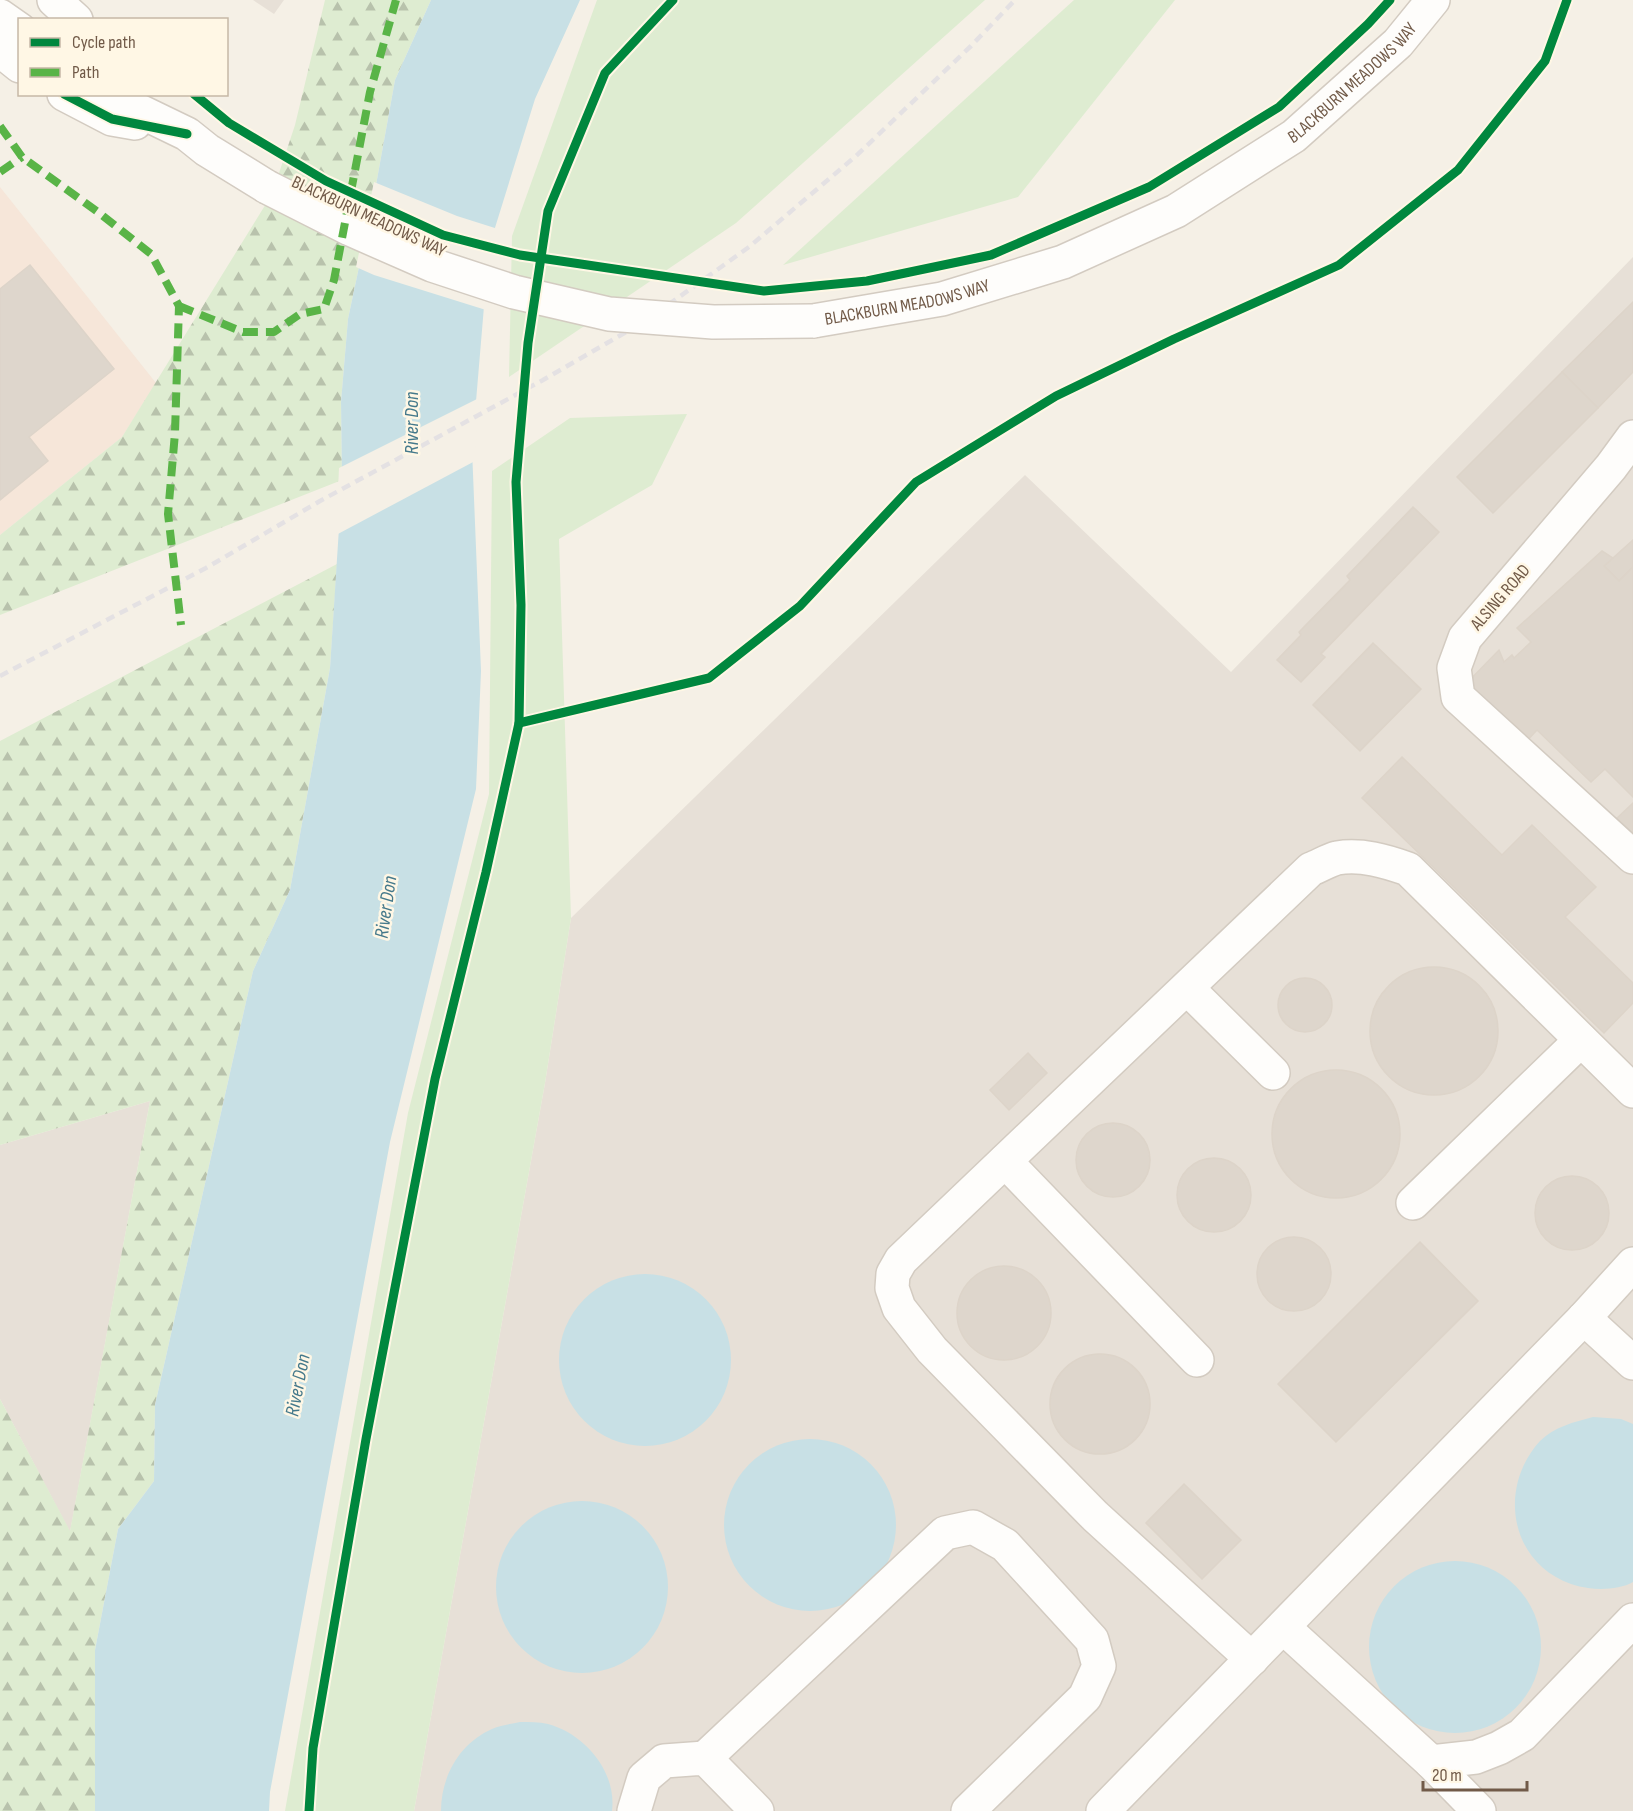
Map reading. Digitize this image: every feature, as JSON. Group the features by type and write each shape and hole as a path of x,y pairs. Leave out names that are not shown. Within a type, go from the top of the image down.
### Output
{"street":[{"path":"54,0 74,18"},
{"name":"BLACKBURN MEADOWS WAY","path":"114,96 124,104 187,134 207,150 267,187 350,229 432,265 514,292 609,314 713,322 813,321 942,299 1063,262 1176,211 1294,136 1398,43 1433,0"},
{"path":"0,16 18,29"},
{"path":"0,50 18,64"},
{"name":"BLACKBURN MEADOWS WAY","path":"68,96 112,119 187,134"},
{"name":"BLACKBURN MEADOWS WAY","path":"158,96 187,134"},
{"name":"ALSING ROAD","path":"1633,437 1622,463 1465,638 1454,668 1458,697 1633,857"},
{"path":"1252,1659 1095,1516 932,1350 899,1308 892,1288 893,1274 901,1260 1311,869 1336,858 1361,857 1386,861 1408,869 1633,1091"},
{"path":"1187,988 1273,1073"},
{"path":"1413,1203 1581,1040"},
{"path":"1005,1161 1197,1360"},
{"path":"1103,1811 1584,1318 1633,1264"},
{"path":"1584,1318 1633,1363"},
{"path":"634,1811 644,1778 664,1761 705,1758 945,1533 973,1527 1005,1545 1084,1631 1092,1640 1099,1666 1085,1697 968,1811"},
{"path":"1431,1762 1476,1757 1521,1735 1633,1620"},
{"path":"1283,1627 1431,1762 1479,1811"},
{"path":"705,1758 757,1811"}],"shaded area":[{"path":"253,0 284,0 274,14"},
{"path":"0,187 156,383 122,437 0,535"},
{"path":"1633,257 1633,1811 414,1811 545,1083 571,918 1025,475 1231,672"},
{"path":"150,1101 70,1532 0,1399 0,1145"}],"green space":[{"path":"325,0 431,0 395,80 348,319 341,402 342,480 0,615 0,535 122,437 272,194 295,125"},
{"path":"597,0 985,0 736,223 509,377 512,236"},
{"path":"1074,0 1175,0 1018,197 783,265"},
{"path":"687,414 652,485 559,539 571,918 545,1083 414,1811 285,1811 408,1113 489,794 492,471 570,418"},
{"path":"337,564 330,668 290,890 253,971 155,1405 154,1481 118,1529 95,1650 95,1811 0,1811 0,1399 70,1531 150,1101 0,1145 0,741"}],"water":[{"name":"River Don","path":"431,0 580,0 535,99 489,247 472,449 481,671 476,789 390,1142 270,1792 269,1811 95,1811 95,1650 118,1529 154,1481 155,1405 253,971 290,890 330,668 342,481 341,402 348,319 395,80"},
{"path":"645,1274 678,1281 706,1299 724,1327 731,1360 724,1393 706,1421 678,1439 645,1446 612,1439 584,1421 566,1393 559,1360 566,1327 584,1299 612,1281"},
{"path":"1593,1417 1621,1419 1633,1424 1633,1582 1623,1586 1593,1589 1571,1584 1550,1573 1534,1559 1523,1541 1516,1522 1515,1501 1518,1480 1527,1459 1540,1441 1558,1429"},
{"path":"810,1439 843,1446 871,1464 889,1492 896,1525 889,1558 871,1586 843,1604 810,1611 777,1604 749,1586 731,1558 724,1525 731,1492 749,1464 777,1446"},
{"path":"582,1501 615,1508 643,1526 661,1554 668,1587 661,1620 643,1648 615,1666 582,1673 549,1666 521,1648 503,1620 496,1587 503,1554 521,1526 549,1508"},
{"path":"1455,1561 1488,1568 1516,1586 1534,1614 1541,1647 1534,1680 1516,1708 1488,1726 1455,1733 1422,1726 1394,1708 1376,1680 1369,1647 1376,1614 1394,1586 1422,1568"},
{"path":"520,1722 538,1722 562,1729 586,1746 604,1769 612,1796 612,1811 441,1811 444,1785 454,1762 462,1752 481,1735 492,1729"}],"pier":[{"path":"374,182 457,216 498,229 492,248 486,310 374,275 356,267"},
{"path":"479,398 475,461 336,535 339,468"}],"building":[{"path":"30,265 114,369 29,437 48,461 0,500 0,289"},
{"path":"1633,302 1633,372 1598,408 1562,372"},
{"path":"1562,372 1598,408 1493,513 1457,477"},
{"path":"1413,507 1439,532 1321,654 1325,657 1301,682 1277,660 1301,635 1299,632 1350,580 1347,576"},
{"path":"1633,540 1633,567 1619,581 1604,566"},
{"path":"1602,551 1613,558 1604,566 1619,581 1633,567 1633,797 1605,769 1591,782 1537,730 1522,746 1462,688 1499,650 1504,662 1512,655 1514,658 1531,642 1517,628"},
{"path":"1373,643 1421,689 1360,751 1313,705"},
{"path":"1402,757 1502,855 1532,825 1596,887 1565,917 1633,983 1633,1003 1604,1033 1362,798"},
{"path":"1633,803 1633,839 1615,820"},
{"path":"1434,967 1458,972 1479,986 1493,1007 1498,1031 1493,1055 1479,1076 1458,1090 1434,1095 1410,1090 1389,1076 1375,1055 1370,1031 1375,1007 1389,986 1410,972"},
{"path":"1300,978 1310,978 1320,982 1328,990 1332,1005 1328,1020 1320,1028 1310,1032 1300,1032 1290,1028 1282,1020 1278,1010 1278,1000 1282,990 1290,982"},
{"path":"1028,1053 1047,1073 1009,1110 990,1090"},
{"path":"1336,1070 1360,1075 1381,1089 1395,1110 1400,1134 1395,1158 1381,1179 1360,1193 1336,1198 1312,1193 1291,1179 1277,1158 1272,1134 1277,1110 1291,1089 1312,1075"},
{"path":"1113,1123 1134,1129 1144,1139 1150,1160 1144,1181 1134,1191 1113,1197 1092,1191 1082,1181 1076,1160 1082,1139 1092,1129"},
{"path":"1214,1158 1235,1164 1245,1174 1251,1195 1245,1216 1235,1226 1214,1232 1193,1226 1183,1216 1177,1195 1183,1174 1193,1164"},
{"path":"1572,1176 1593,1182 1603,1192 1609,1213 1603,1234 1593,1244 1572,1250 1551,1244 1541,1234 1535,1213 1541,1192 1551,1182"},
{"path":"1294,1237 1315,1243 1325,1253 1331,1274 1325,1295 1315,1305 1294,1311 1273,1305 1263,1295 1257,1274 1263,1253 1273,1243"},
{"path":"1420,1242 1478,1301 1336,1442 1278,1384"},
{"path":"1004,1266 1022,1269 1037,1280 1048,1295 1051,1313 1048,1331 1037,1346 1022,1357 1004,1360 986,1357 971,1346 960,1331 957,1313 960,1295 971,1280 986,1269"},
{"path":"1100,1354 1119,1358 1135,1369 1146,1385 1150,1404 1146,1423 1135,1439 1119,1450 1100,1454 1081,1450 1065,1439 1054,1423 1050,1404 1054,1385 1065,1369 1081,1358"},
{"path":"1184,1484 1241,1540 1202,1579 1146,1523"}],"railway":[{"path":"0,676 206,568 320,501 543,380 647,320 749,247 856,156 971,46 1015,0"}],"marked path":[{"path":"179,306 243,332 274,332 300,314 324,309 334,280 370,92 396,0"},
{"path":"0,126 22,157 151,254 179,306 175,433 168,514 181,625"},
{"path":"0,172 22,157"}],"cycle path":[{"path":"309,1811 313,1748 366,1439 435,1079 486,872 519,723 521,605 516,482 528,343 548,211 605,73 673,0"},
{"path":"196,96 229,123 326,181 443,235 520,255 764,291 867,281 991,255 1149,187 1279,107 1368,24 1390,0"},
{"path":"519,723 709,678 800,606 916,482 1056,396 1174,339 1339,265 1458,170 1545,61 1567,0"},
{"path":"68,96 112,119 187,134"}]}
